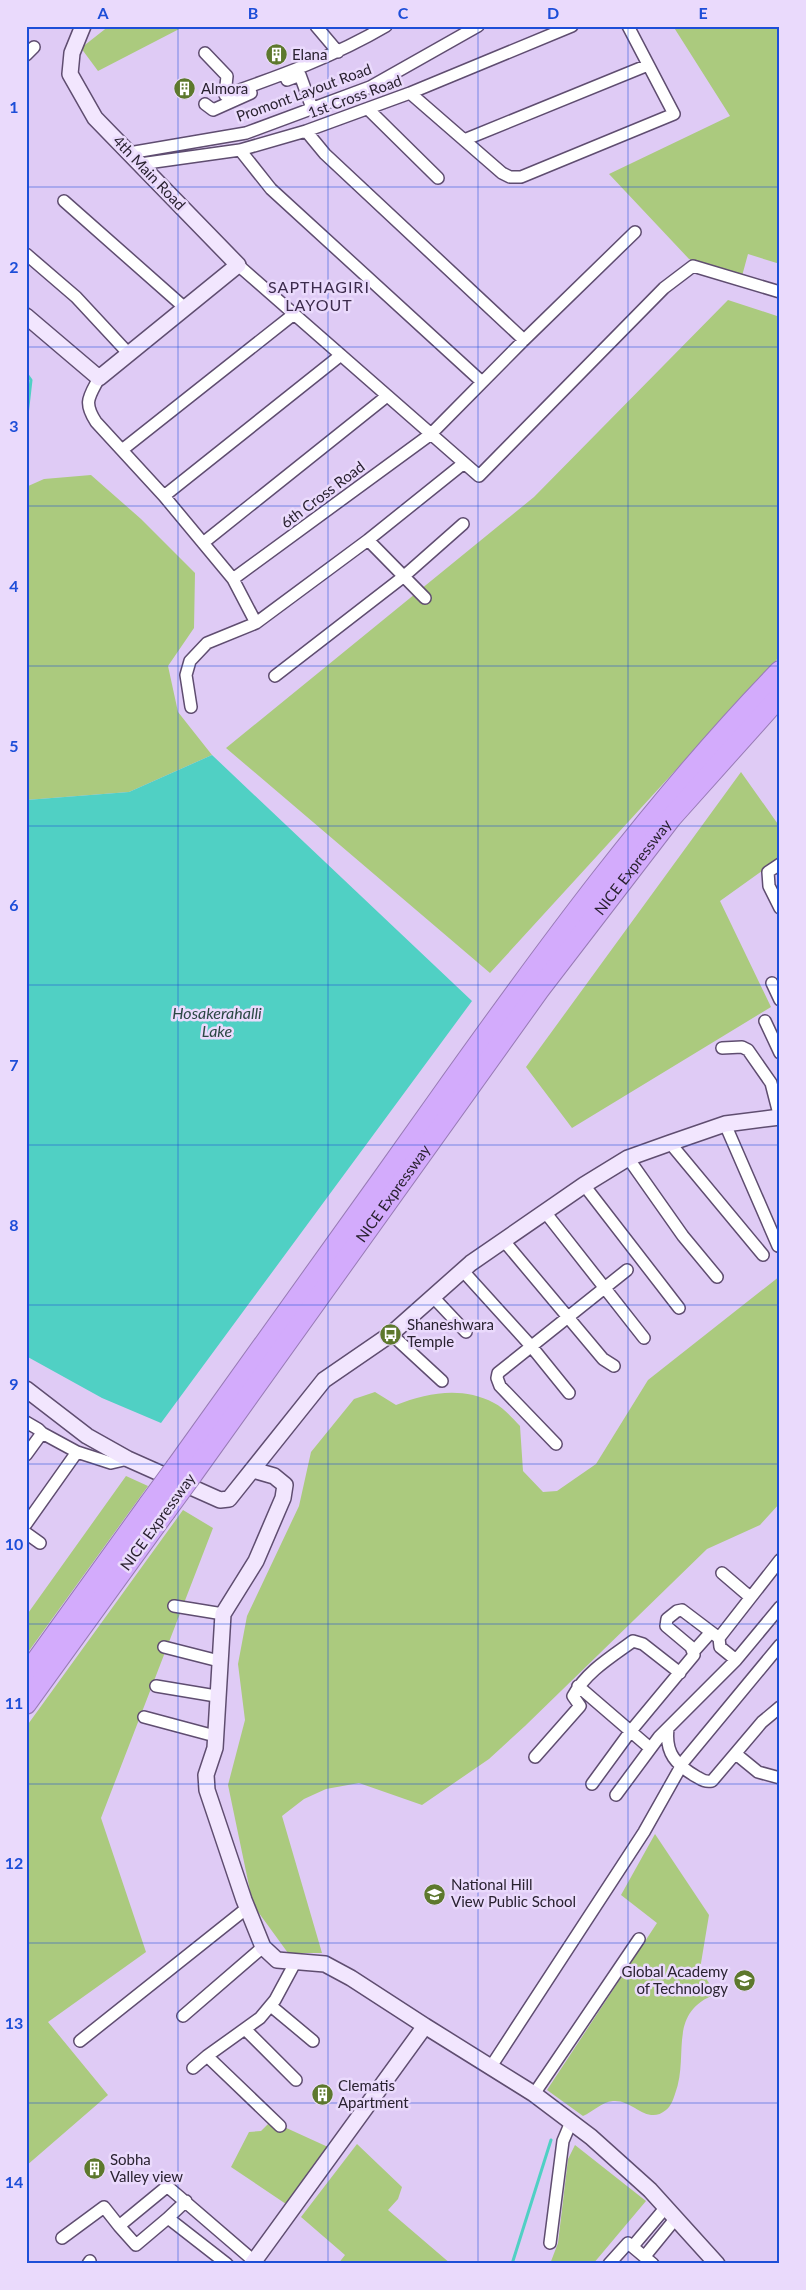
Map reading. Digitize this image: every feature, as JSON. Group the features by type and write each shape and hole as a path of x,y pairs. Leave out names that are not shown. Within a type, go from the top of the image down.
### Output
{"highway":[{"name":"NICE Expressway","path":"184,1471 519,987 595,886 658,807 743,709 780,670"},
{"name":"NICE Expressway","path":"26,1675 157,1508 539,990 671,818 780,696"},
{"name":"NICE Expressway","path":"26,1704 157,1508"}],"street":[{"name":"4th Main Road","path":"83,26 72,53 70,74 95,118 238,265"},
{"path":"316,26 338,52"},
{"name":"Promont Layout Road","path":"205,53 227,76 225,96 288,74 338,52 386,26"},
{"name":"Promont Layout Road","path":"134,158 246,133 370,87 478,26"},
{"name":"1st Cross Road","path":"134,158 240,150 306,131 410,93 572,26"},
{"path":"410,93 502,173 510,177 521,177 674,114 628,26"},
{"path":"464,140 648,65"},
{"path":"204,104 213,110 269,86 300,76 312,108"},
{"path":"368,109 438,178"},
{"path":"306,131 325,154 524,340"},
{"path":"240,150 271,189 482,382"},
{"path":"64,201 185,308"},
{"name":"6th Cross Road","path":"233,579 431,434 635,232"},
{"path":"26,254 76,297 129,354"},
{"path":"256,623 233,579 164,496 88,410 88,400 100,378 238,265 479,476 664,288 693,266 780,292"},
{"path":"122,450 294,314"},
{"path":"26,316 100,378"},
{"path":"164,496 341,355"},
{"path":"203,543 388,396"},
{"path":"191,707 186,675 190,661 207,643 256,623 368,540 464,463"},
{"path":"276,676 403,578 464,524"},
{"path":"368,540 403,578 425,598"},
{"path":"780,864 768,872 769,886 780,908"},
{"path":"772,983 780,1000"},
{"path":"765,1020 780,1053"},
{"path":"26,1389 87,1436 128,1459 220,1500 229,1498 235,1493 278,1435 324,1380 391,1334 434,1298 462,1271 544,1212 628,1158 725,1124 780,1117 770,1083 748,1050 745,1047 722,1048"},
{"path":"725,1124 778,1246"},
{"path":"670,1143 763,1256"},
{"path":"628,1158 683,1236 717,1277"},
{"path":"584,1185 679,1308"},
{"path":"544,1212 644,1338"},
{"path":"504,1241 603,1359 614,1366"},
{"path":"556,1444 498,1383 498,1373 627,1270"},
{"path":"462,1271 531,1346 569,1394"},
{"path":"434,1298 466,1332"},
{"path":"391,1334 442,1381"},
{"path":"26,1422 77,1452 111,1463 128,1459"},
{"path":"26,1455 42,1433"},
{"path":"26,1524 77,1452"},
{"path":"253,1470 274,1476 285,1485 283,1498 256,1561 223,1614 216,1696 215,1748 206,1775 208,1790 247,1908 263,1947 277,1960 325,1964 351,1978 490,2068 534,2094 571,2122 650,2190 717,2264"},
{"path":"26,1533 40,1543"},
{"path":"592,1784 630,1732 694,1655 694,1651 715,1635 750,1597 780,1560"},
{"path":"722,1574 750,1597"},
{"path":"174,1606 223,1614"},
{"path":"616,1795 650,1748 736,1660 780,1607"},
{"path":"694,1651 666,1626 667,1619 678,1611 682,1610 715,1635 720,1647 736,1660"},
{"path":"535,1756 580,1706 573,1696 578,1686 587,1676 632,1641 643,1644 680,1673"},
{"path":"490,2068 644,1832 684,1761 780,1645"},
{"path":"164,1648 219,1661"},
{"path":"156,1686 216,1696"},
{"path":"578,1686 650,1748"},
{"path":"668,1729 666,1743 680,1768 706,1782 712,1782 762,1722 780,1706"},
{"path":"144,1717 215,1736"},
{"path":"736,1754 758,1772 780,1778"},
{"path":"80,2041 247,1908"},
{"path":"534,2094 639,1938"},
{"path":"184,2016 263,1947"},
{"path":"193,2068 260,2018 271,2006 296,1961"},
{"path":"271,2006 313,2041"},
{"path":"119,2226 168,2187 253,2262 424,2026"},
{"path":"245,2030 296,2080"},
{"path":"207,2056 280,2126"},
{"path":"550,2242 563,2141 571,2122"},
{"path":"62,2238 104,2207 136,2245 186,2201"},
{"path":"633,2246 671,2212"},
{"path":"609,2264 626,2244 633,2246 649,2260 671,2212"},
{"path":"168,2218 227,2264"},
{"path":"216,2255 228,2239"}],"shaded area":[{"path":"109,26 185,26 98,71 81,48"},
{"path":"673,26 780,26 780,264 748,254 742,276 689,259 609,174 730,116"},
{"path":"728,300 780,317 780,656 490,973 226,748 534,497"},
{"path":"91,475 141,519 195,573 194,628 168,666 178,712 212,755 129,792 26,800 26,487 44,479"},
{"path":"741,772 780,827 780,858 720,901 771,1007 572,1128 526,1067"},
{"path":"780,1276 780,1503 760,1525 707,1549 489,1759 422,1805 359,1783 326,1789 304,1799 282,1816 322,1953 288,1953 253,1905 228,1785 245,1720 238,1664 247,1616 299,1506 311,1452 354,1399 375,1392 396,1405 420,1397 445,1393 469,1394 497,1405 520,1426 523,1471 543,1492 557,1491 596,1464 648,1380"},
{"path":"126,1476 148,1486 26,1655 26,1616"},
{"path":"183,1510 213,1528 101,1818 146,1952 48,2022 108,2095 26,2166 26,1727"},
{"path":"655,1834 709,1915 700,1969 716,1994 700,2002 691,2012 685,2024 682,2037 679,2079 671,2105 668,2108 659,2114 653,2115 646,2114 620,2101 613,2101 605,2103 583,2116 547,2090 657,1923 621,1895"},
{"path":"271,2121 328,2147 286,2204 231,2167 249,2132 261,2131"},
{"path":"357,2144 402,2187 398,2199 388,2210 451,2264 338,2264 345,2255 301,2217"},
{"path":"575,2145 646,2201 593,2264 550,2264 558,2243 568,2159"}],"water":[{"name":"Hosakerahalli Lake","path":"212,755 472,1001 161,1423 102,1398 26,1356 26,800 129,792"}],"waterway":[{"path":"26,373 31,380 26,424"},
{"path":"512,2264 551,2140"}],"place":[{"name":"Elana","path":"276,55"},
{"name":"Almora","path":"185,89"},
{"name":"Shaneshwara Temple","path":"391,1334"},
{"name":"National Hill View Public School","path":"435,1894"},
{"name":"Global Academy of Technology","path":"744,1981"},
{"name":"Clematis Apartment","path":"322,2095"},
{"name":"Sobha Valley view","path":"94,2169"}],"district":[{"name":"SAPTHAGIRI LAYOUT","path":"319,296"}]}
